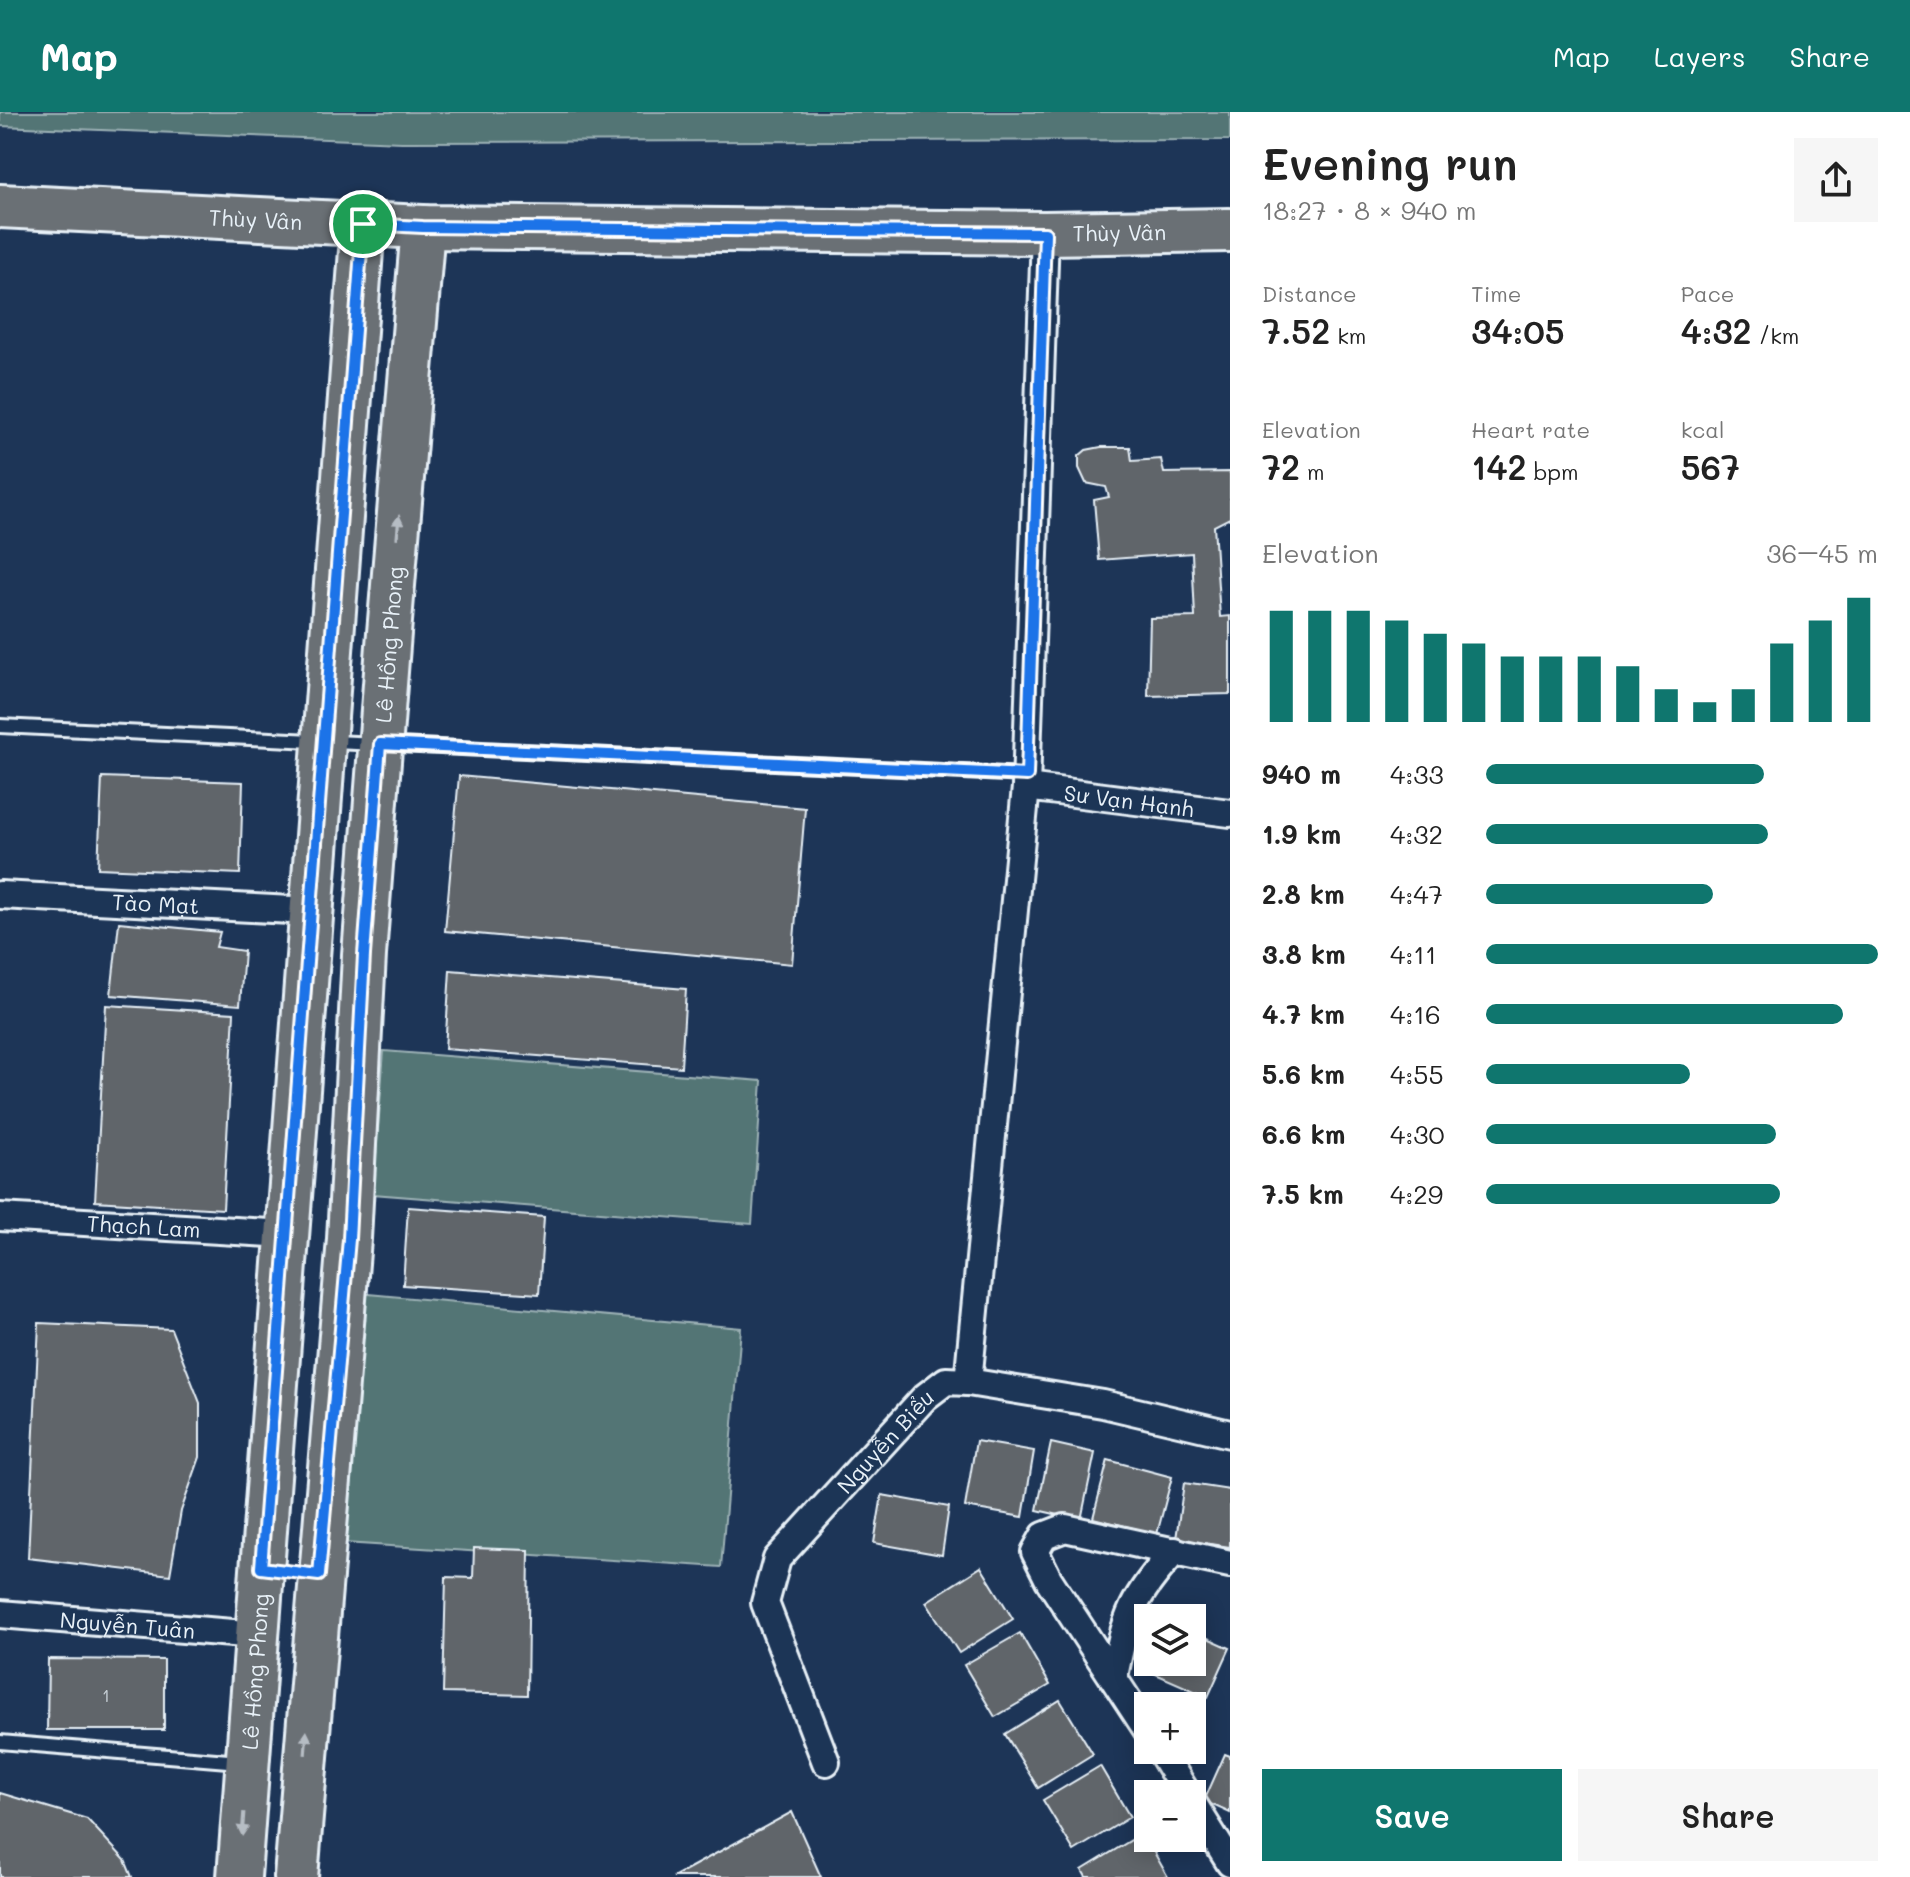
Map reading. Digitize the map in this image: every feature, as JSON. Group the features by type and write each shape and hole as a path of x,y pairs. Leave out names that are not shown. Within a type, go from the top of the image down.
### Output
{"main road":[{"name":"Thùy Vân","path":"0,206 423,227 1045,233 1230,230"},
{"name":"Lê Hồng Phong","path":"239,1877 363,224"},
{"name":"Lê Hồng Phong","path":"296,1877 349,1239 364,955 423,227"},
{"path":"332,630 389,633"},
{"path":"310,930 364,955"},
{"path":"287,1234 349,1239"},
{"path":"261,1568 319,1575"}],"street":[{"path":"968,1382 1026,781 1045,233"},
{"name":"Sư Vạn Hạnh","path":"1026,781 1230,813"},
{"name":"Tào Mạt","path":"0,895 310,930"},
{"name":"Thạch Lam","path":"0,1217 287,1234"},
{"name":"Nguyễn Biểu","path":"826,1762 765,1603 777,1559 925,1397 946,1381 968,1382 1103,1404 1230,1434"},
{"path":"1134,1709 1049,1580 1035,1552 1044,1536 1065,1528 1230,1564"},
{"path":"1114,1677 1128,1614 1144,1585 1175,1551"},
{"name":"Nguyễn Tuân","path":"0,1614 257,1635"},
{"path":"1206,1824 1230,1863"}],"lane":[{"path":"0,726 1026,781"},
{"path":"0,1742 247,1762"}],"green space":[{"path":"0,112 1230,112 1230,140 402,142 0,126"},
{"path":"384,1051 762,1081 752,1224 373,1194"},
{"path":"357,1293 741,1328 721,1567 344,1543"}],"building":[{"path":"1130,447 1132,461 1161,459 1164,473 1230,472 1230,518 1214,526 1220,617 1230,616 1230,694 1148,696 1150,618 1195,617 1192,553 1099,560 1094,500 1109,497 1106,487 1086,483 1079,468 1079,456 1086,450"},
{"path":"459,776 805,808 792,964 445,931"},
{"path":"102,777 243,782 240,874 98,868"},
{"path":"119,922 220,932 216,947 244,951 240,1005 111,995"},
{"path":"450,970 686,989 681,1067 445,1049"},
{"path":"106,1005 234,1013 223,1209 95,1201"},
{"path":"408,1207 544,1217 539,1294 403,1285"},
{"path":"39,1323 171,1329 200,1403 200,1457 181,1511 170,1575 28,1558"},
{"path":"976,1441 1034,1451 1023,1517 965,1507"},
{"path":"1051,1443 1095,1453 1081,1520 1037,1510"},
{"path":"1108,1460 1172,1477 1157,1534 1093,1518"},
{"path":"1184,1483 1230,1490 1230,1547 1176,1539"},
{"path":"882,1495 949,1507 942,1555 874,1543"},
{"path":"474,1548 529,1550 527,1695 443,1693 446,1577 473,1578"},
{"path":"981,1567 1013,1619 959,1653 926,1602"},
{"path":"1020,1633 1050,1685 995,1717 964,1665"},
{"path":"1206,1637 1230,1648 1208,1697 1206,1692 1197,1692 1160,1676 1206,1676"},
{"path":"48,1659 164,1660 164,1730 47,1730"},
{"path":"1060,1700 1093,1754 1038,1788 1005,1734"},
{"path":"1225,1754 1230,1756 1230,1813 1206,1802"},
{"path":"1100,1766 1130,1817 1074,1851 1043,1800"},
{"path":"0,1793 87,1819 125,1860 132,1877 0,1877"},
{"path":"792,1812 821,1877 673,1877"},
{"path":"1134,1838 1134,1852 1154,1852 1168,1877 1086,1877 1082,1870"}],"route":[{"path":"363,224 1045,233 1027,775 380,744 364,955 349,1239 319,1575 261,1568 363,224"}]}
